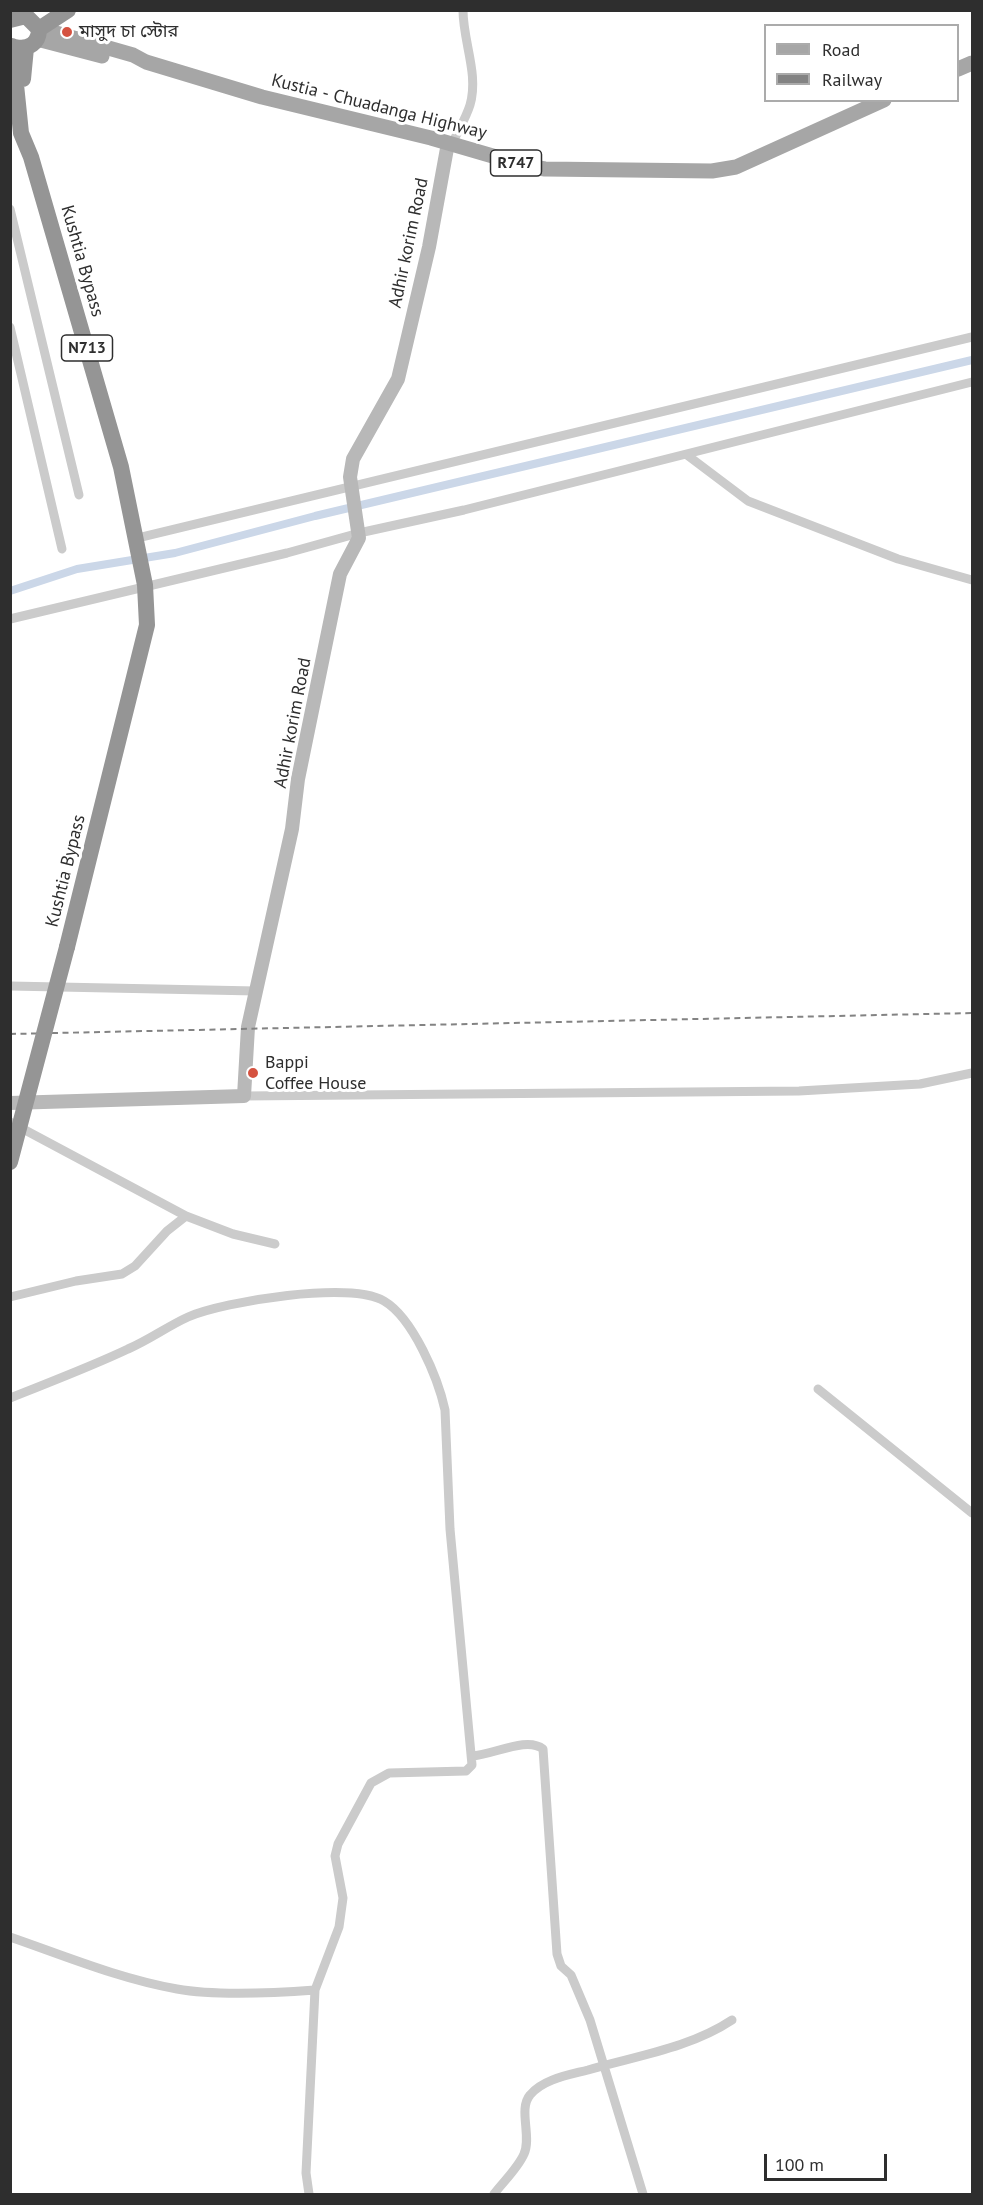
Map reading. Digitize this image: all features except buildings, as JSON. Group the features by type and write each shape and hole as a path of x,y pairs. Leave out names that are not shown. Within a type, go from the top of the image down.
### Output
{"highway":[{"path":"31,34 68,10"},
{"path":"10,20 23,16 31,34 23,111"},
{"name":"Kushtia Bypass","path":"10,1162 67,947 147,625 145,586 121,468 31,157 21,133 31,34"},
{"path":"10,82 23,111"}],"main road":[{"name":"Kustia - Chuadanga Highway","path":"31,34 58,33 262,97 545,169 712,171 736,167 759,159 880,102"},
{"name":"Adhir korim Road","path":"244,1096 248,1027 292,829 298,779 340,574 357,544 359,530 352,502 351,486 353,459 398,379 429,247 450,143"},
{"path":"10,1103 244,1096"}],"street":[{"path":"450,143 470,105 472,91 463,10"},
{"path":"10,209 79,495"},
{"path":"10,327 62,549"},
{"path":"137,539 972,337"},
{"path":"10,619 359,530 446,515 972,382"},
{"path":"687,455 748,501 898,559 972,580"},
{"path":"10,986 256,991"},
{"path":"244,1096 799,1091 920,1084 972,1073"},
{"path":"10,1122 186,1216 233,1234 275,1244"},
{"path":"10,1297 76,1281 122,1274 135,1266 167,1231 186,1216"},
{"path":"10,1398 130,1349 189,1316 290,1295 357,1292 385,1301 398,1311 410,1326 441,1391 445,1410 450,1529 472,1765 466,1771 389,1773 371,1783 338,1844 335,1857 344,1898 342,1913 315,1990 306,2173 309,2194"},
{"path":"818,1389 972,1513"},
{"path":"472,1756 488,1755 513,1746 534,1744 543,1749 557,1954 561,1966 571,1975 603,2065 643,2194"},
{"path":"10,1937 106,1970 178,1989 262,1993 315,1990"},
{"path":"494,2194 524,2155 528,2097 537,2088 559,2078 670,2047 716,2030 732,2020"}],"waterway":[{"path":"10,591 77,569 175,553 315,516 972,360"}],"railway":[{"path":"10,1034 972,1013"}],"place":[{"name":"মাসুদ চা স্টোর","path":"67,32"},
{"name":"Bappi Coffee House","path":"253,1073"}]}
